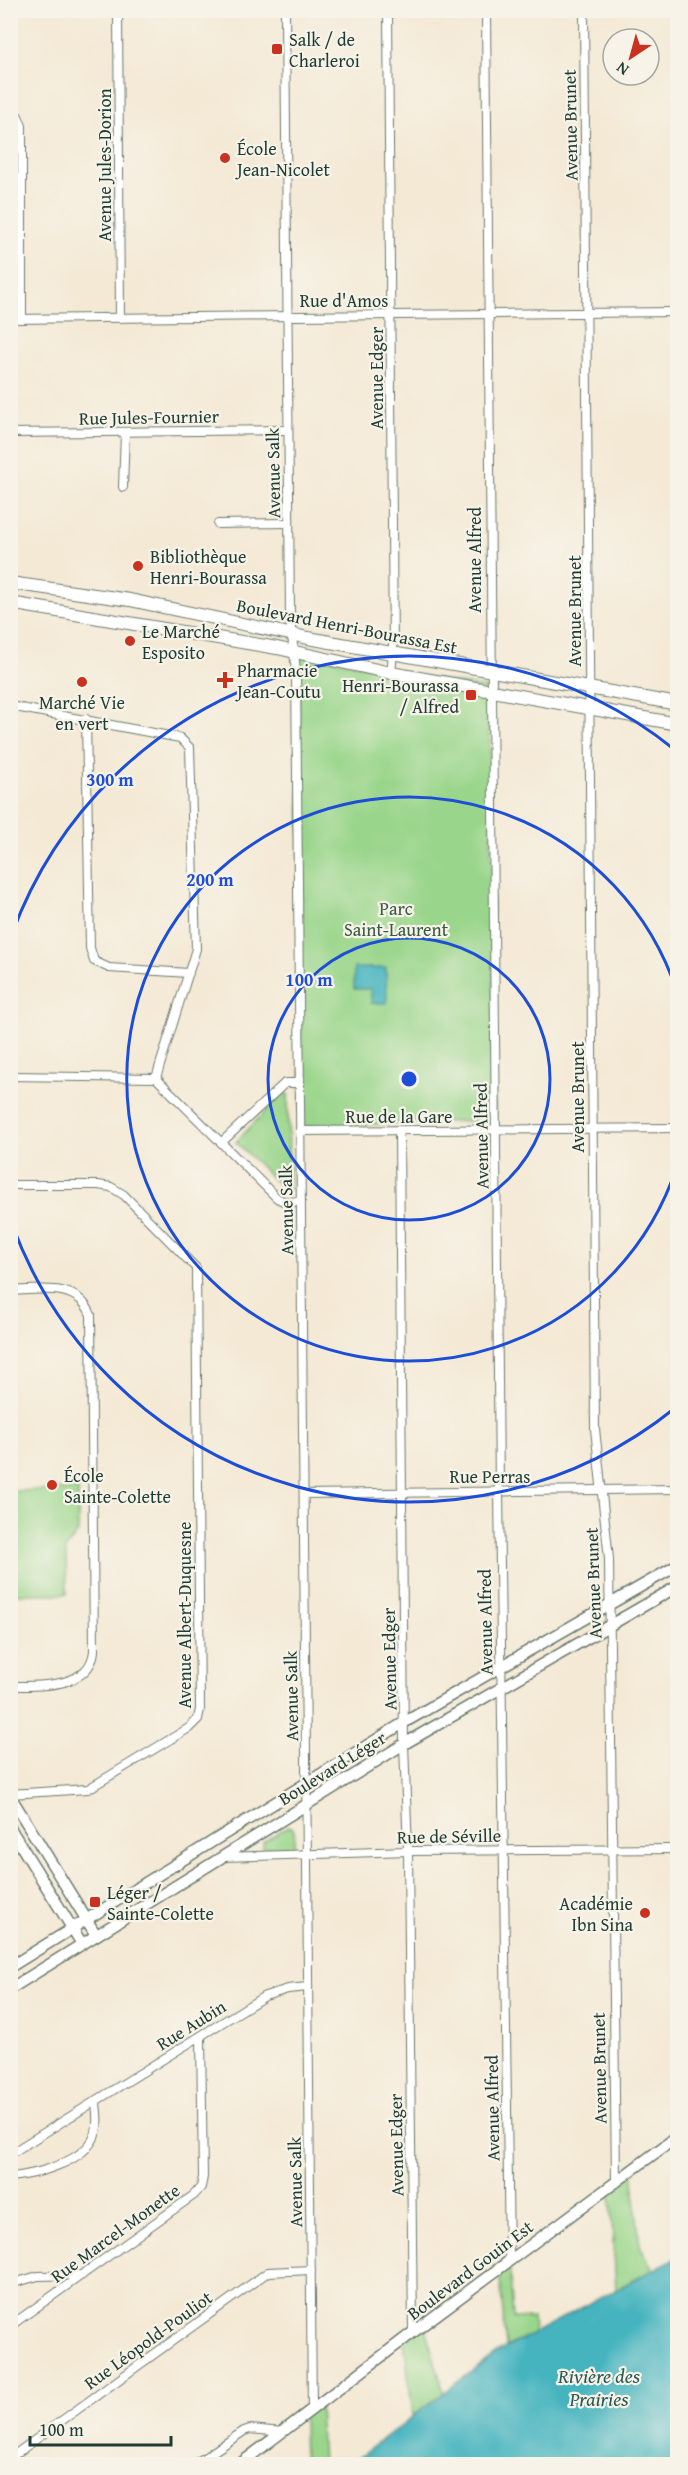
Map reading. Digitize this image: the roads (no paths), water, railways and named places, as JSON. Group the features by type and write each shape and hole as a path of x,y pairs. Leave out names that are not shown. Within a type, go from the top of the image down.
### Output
{"main road":[{"name":"Boulevard Henri-Bourassa Est","path":"10,583 130,600 292,635 678,704"},
{"name":"Boulevard Henri-Bourassa Est","path":"10,603 293,652 391,673 678,724"},
{"name":"Boulevard Léger","path":"10,1967 405,1722 678,1565"},
{"name":"Boulevard Léger","path":"10,1989 306,1803 501,1687 678,1586"},
{"path":"10,1795 96,1935"},
{"path":"11,1831 82,1944"},
{"name":"Boulevard Gouin Est","path":"240,2464 509,2260 678,2136"}],"street":[{"name":"Avenue Jules-Dorion","path":"118,10 120,318"},
{"name":"Avenue Salk","path":"285,10 288,523 290,619 296,670 312,2410"},
{"name":"Avenue Edger","path":"388,10 393,653 391,673"},
{"name":"Avenue Alfred","path":"486,10 501,1687 509,2260"},
{"name":"Avenue Brunet","path":"584,10 595,1429 608,1542 610,1604 616,2183"},
{"path":"10,112 18,116 22,126 22,319"},
{"name":"Rue d'Amos","path":"10,320 678,312"},
{"name":"Rue Jules-Fournier","path":"10,434 287,430"},
{"path":"123,487 124,433"},
{"path":"218,524 288,523"},
{"path":"10,706 180,738 190,748 196,949 156,1078"},
{"path":"86,719 90,948 94,961 110,968 189,973"},
{"path":"10,1076 156,1078 277,1198 283,1201 301,1202"},
{"path":"222,1142 285,1083 300,1083"},
{"name":"Rue de la Gare","path":"300,1131 678,1128"},
{"name":"Avenue Edger","path":"399,1130 404,1744 408,1851 413,2332"},
{"name":"Avenue Albert-Duquesne","path":"10,1185 111,1187 124,1195 195,1268 200,1708 198,1719 189,1728 88,1789 10,1795"},
{"path":"10,1291 70,1292 86,1305 91,1315 94,1639 93,1658 90,1665 72,1678 51,1685 10,1686"},
{"name":"Rue Perras","path":"304,1494 678,1489"},
{"path":"11,1831 27,1824"},
{"name":"Rue de Séville","path":"221,1857 408,1851 678,1849"},
{"name":"Rue Aubin","path":"10,2154 96,2103 265,1996 288,1989 308,1987"},
{"name":"Rue Marcel-Monette","path":"10,2326 194,2195 201,2187 203,2177 201,2037"},
{"path":"10,2177 55,2168 86,2147 93,2139 96,2130 96,2103"},
{"name":"Rue Léopold-Pouliot","path":"10,2458 268,2272 311,2270"},
{"path":"10,2284 38,2277 82,2275"},
{"path":"195,2464 244,2431 250,2429 283,2432"}],"water":[{"path":"354,968 386,968 387,1003 371,1003 371,989 354,989"},
{"name":"Rivière des Prairies","path":"677,2257 677,2464 350,2464 498,2352"}],"place":[{"name":"Salk / de Charleroi","path":"277,49"},
{"name":"École Jean-Nicolet","path":"225,158"},
{"name":"Bibliothèque Henri-Bourassa","path":"138,566"},
{"name":"Le Marché Esposito","path":"130,641"},
{"name":"Pharmacie Jean-Coutu","path":"225,680"},
{"name":"Marché Vie en vert","path":"82,682"},
{"name":"Henri-Bourassa / Alfred","path":"471,695"},
{"name":"École Sainte-Colette","path":"52,1485"},
{"name":"Léger / Sainte-Colette","path":"95,1902"},
{"name":"Académie Ibn Sina","path":"645,1913"}],"park label":[{"name":"Parc Saint-Laurent","path":"396,918"}]}
